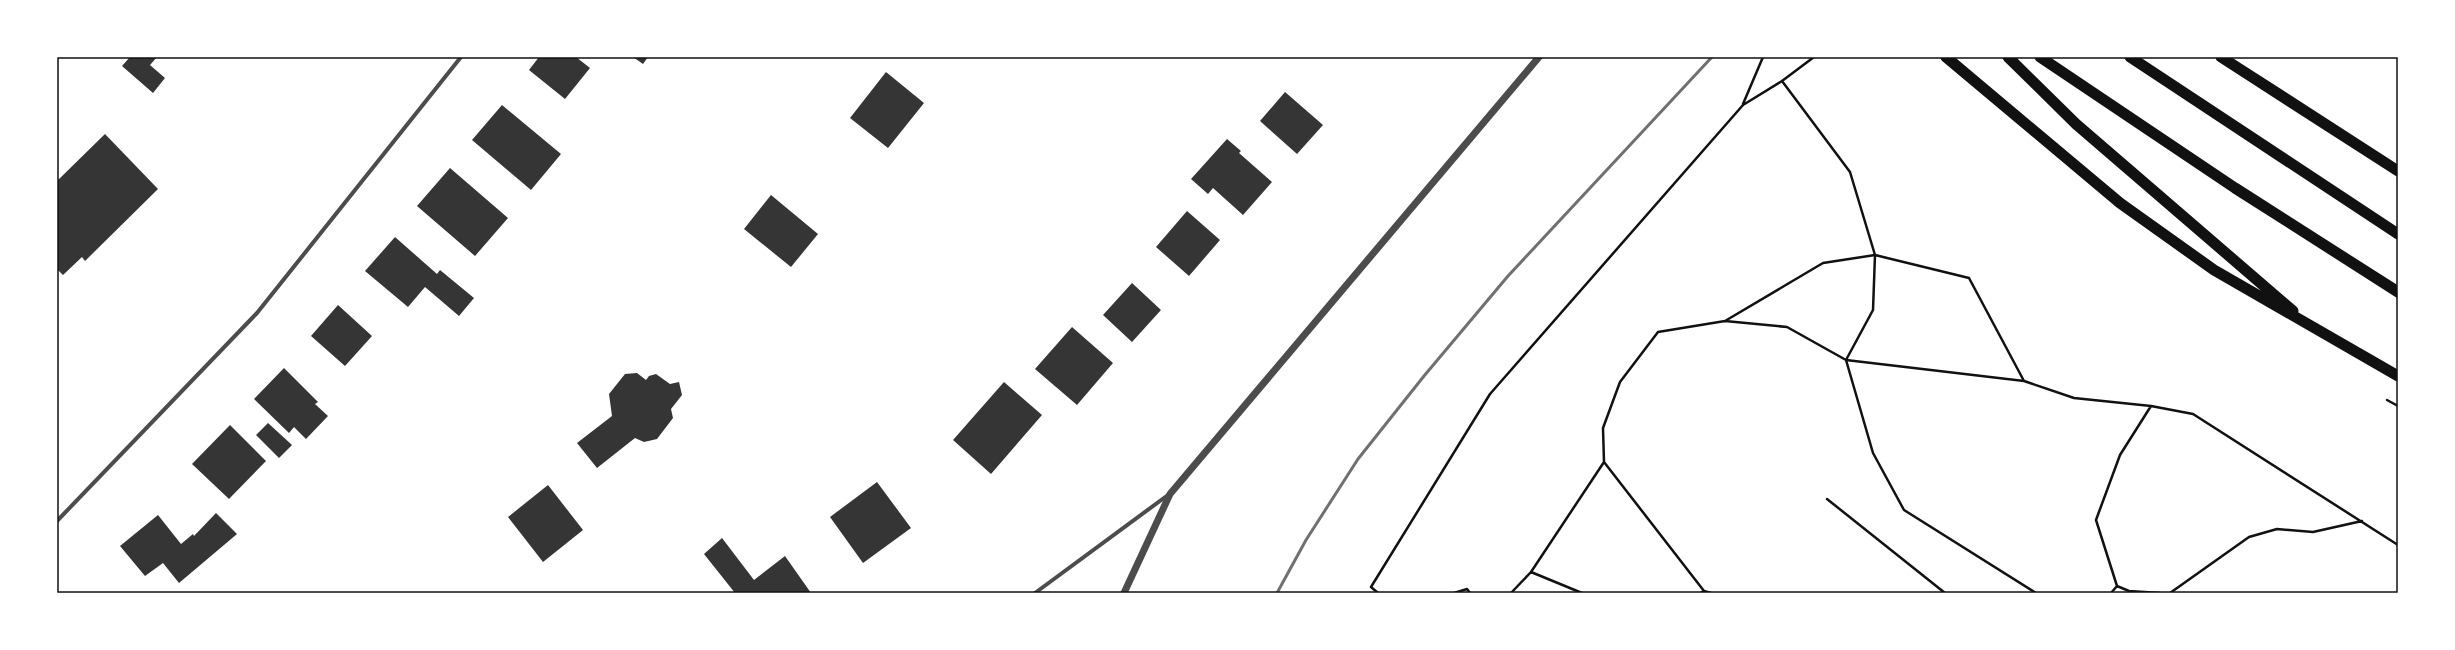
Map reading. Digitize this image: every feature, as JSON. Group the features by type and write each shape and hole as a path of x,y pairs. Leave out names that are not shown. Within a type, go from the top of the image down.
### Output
{"highway":[{"path":"1946,57 2120,203 2214,270 2316,331 2398,376"},
{"path":"2008,57 2076,124 2316,331"},
{"path":"2040,57 2235,188 2398,292"},
{"path":"2130,57 2398,234"},
{"path":"2221,57 2398,170"}],"street":[{"path":"57,521 257,313 461,57"},
{"path":"1035,593 1170,494 1539,57"},
{"path":"1124,593 1170,494"}],"path":[{"path":"1743,105 1763,57"},
{"path":"1371,588 1490,394 1743,105 1782,81 1814,57"},
{"path":"1782,81 1850,172 1875,255 1873,310 1846,360 1873,453 1904,510 2036,593"},
{"path":"1725,321 1823,263 1875,255 1969,278 2024,381"},
{"path":"1511,593 1531,572 1604,462 1603,428 1620,382 1658,332 1725,321 1787,328 1846,360 2024,381 2074,398 2151,406 2193,414 2398,545"},
{"path":"2151,406 2120,455 2096,520 2117,586 2129,591 2160,593"},
{"path":"1604,462 1704,591 1711,593"},
{"path":"1827,499 1945,593"},
{"path":"2170,593 2249,537 2277,529 2313,532 2362,521"},
{"path":"1531,572 1582,593"},
{"path":"2111,593 2117,586"},
{"path":"1371,588 1374,593"},
{"path":"1371,588 1378,593"},
{"path":"1454,593 1467,590 1470,593"},
{"path":"1700,593 1704,591"}],"building":[{"path":"130,57 157,57 150,65 165,78 153,93 122,66"},
{"path":"539,57 576,57 590,68 565,99 529,70"},
{"path":"633,57 648,57 643,64"},
{"path":"886,72 924,103 888,148 850,118"},
{"path":"1285,92 1323,125 1297,154 1260,121"},
{"path":"502,105 561,154 531,190 472,140"},
{"path":"105,134 158,189 85,261 82,257 63,275 57,269 57,181"},
{"path":"1227,139 1241,151 1239,153 1272,182 1243,215 1213,188 1208,194 1191,179"},
{"path":"450,168 508,218 475,256 417,206"},
{"path":"771,195 818,234 791,267 744,229"},
{"path":"1187,211 1220,240 1189,276 1156,247"},
{"path":"395,237 437,274 440,270 474,298 459,316 425,287 408,307 365,271"},
{"path":"1132,283 1161,310 1132,342 1103,315"},
{"path":"338,305 372,336 345,366 311,336"},
{"path":"1072,327 1113,363 1077,405 1035,369"},
{"path":"284,368 318,402 315,404 328,416 306,439 294,427 289,433 254,399"},
{"path":"637,373 646,380 649,376 656,374 670,384 679,382 682,395 671,409 673,418 657,439 644,442 635,438 597,468 577,443 612,416 609,394 625,374"},
{"path":"1004,382 1042,415 991,474 953,440"},
{"path":"268,423 292,445 279,458 256,435"},
{"path":"230,425 266,461 229,499 192,464"},
{"path":"877,482 911,528 863,563 830,517"},
{"path":"548,485 583,530 543,562 508,517"},
{"path":"216,513 237,534 179,583 163,563 145,576 120,546 158,515 181,544 193,534 194,536"},
{"path":"722,538 754,580 785,556 811,593 735,593 704,554"}],"railway":[{"path":"1277,593 1306,540 1358,459 1424,376 1508,276 1712,57"}]}
